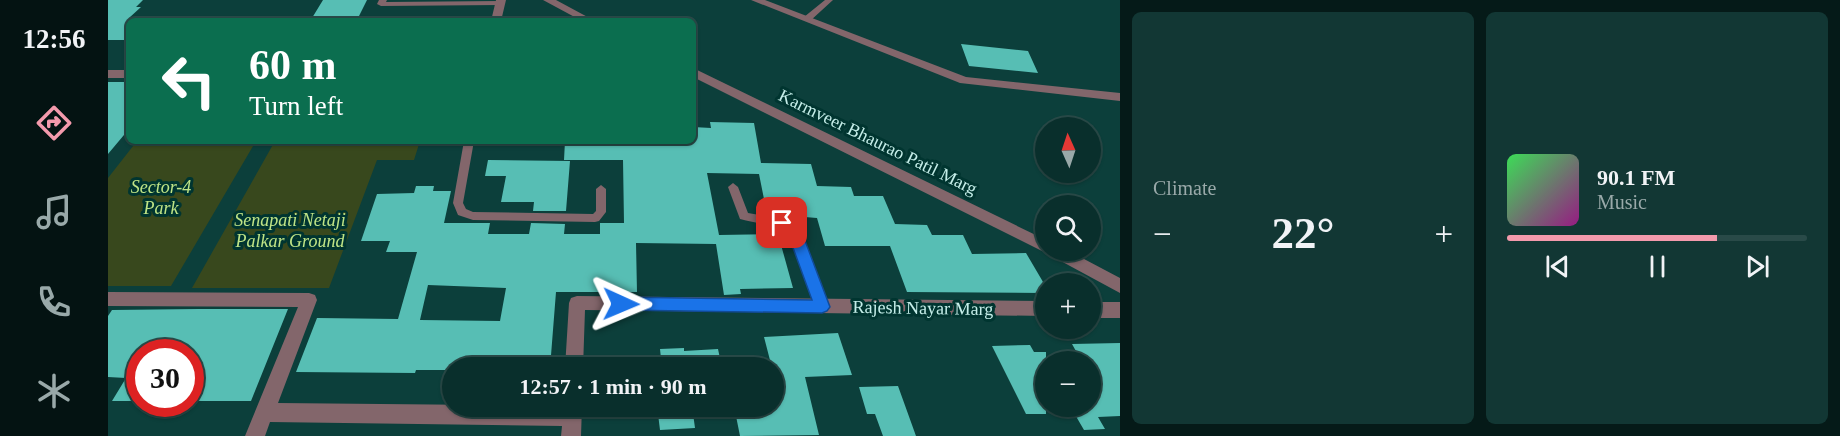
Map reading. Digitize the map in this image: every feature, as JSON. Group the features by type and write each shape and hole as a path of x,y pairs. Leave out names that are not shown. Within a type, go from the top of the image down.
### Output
{"street":[{"path":"548,0 584,18"},
{"path":"756,0 964,80 1120,97"},
{"path":"497,18 500,2"},
{"name":"Karmveer Bhaurao Patil Marg","path":"696,73 1035,242"},
{"path":"108,74 126,74"},
{"path":"1073,261 1120,286"},
{"path":"108,299 309,300 255,436"},
{"name":"Rajesh Nayar Marg","path":"575,357 577,303 1035,309"},
{"path":"1101,310 1120,310"},
{"path":"265,412 572,420"}],"lane":[{"path":"383,0 381,4 500,2"},
{"path":"807,19 829,0"},
{"path":"469,144 458,203 462,212 473,216 595,218 601,212 601,189"},
{"path":"733,187 744,216 782,223 794,230 822,307"}],"green space":[{"name":"Sector-4 Park","path":"135,144 254,144 171,286 108,286 108,178"},
{"name":"Senapati Netaji Palkar Ground","path":"273,144 419,144 414,160 377,160 329,288 192,288"}],"building":[{"path":"108,0 143,0 136,7 141,7 126,18 126,40 108,40"},
{"path":"323,0 367,0 358,18 312,18"},
{"path":"961,44 1028,51 1038,73 969,66"},
{"path":"108,82 126,82 126,133 108,154"},
{"path":"710,122 754,123 761,163 811,164 817,186 851,187 854,196 883,196 895,224 927,225 932,235 963,235 972,254 1026,253 1038,273 1035,273 1035,293 907,292 890,246 825,246 817,218 767,214 759,174 707,173 719,235 778,234 793,288 740,289 741,294 724,295 716,244 636,243 637,292 556,292 551,357 442,357 442,370 416,370 415,373 296,372 317,318 398,319 417,252 386,252 390,241 361,241 377,194 414,193 416,186 434,186 433,191 451,191 444,223 490,223 488,234 529,234 531,223 565,224 564,234 600,234 600,223 624,223 623,160 564,160 565,144 696,144 696,127 711,128","holes":["428,285 506,288 500,321 420,320"]},
{"path":"488,160 570,161 566,211 533,211 534,202 501,202 506,176 485,176"},
{"path":"288,309 251,401 204,401 204,339 126,339 126,378 108,377 108,316 112,310"},
{"path":"838,333 852,375 805,377 819,435 740,436 736,417 784,417 784,357 769,357 764,337"},
{"path":"1120,343 1120,416 1101,417 1101,351 1076,351 1072,344"},
{"path":"1030,345 1035,352 1035,414 1026,414 992,346"},
{"path":"684,348 684,351 718,349 720,357 661,357 660,349"},
{"path":"126,378 126,401 112,401"},
{"path":"898,386 916,436 883,436 875,414 867,414 859,387"},
{"path":"658,417 694,417 695,428 660,430"},
{"path":"1076,417 1098,417 1105,429 1084,430"}],"route":[{"path":"621,304 822,307 794,230 782,223"}]}
